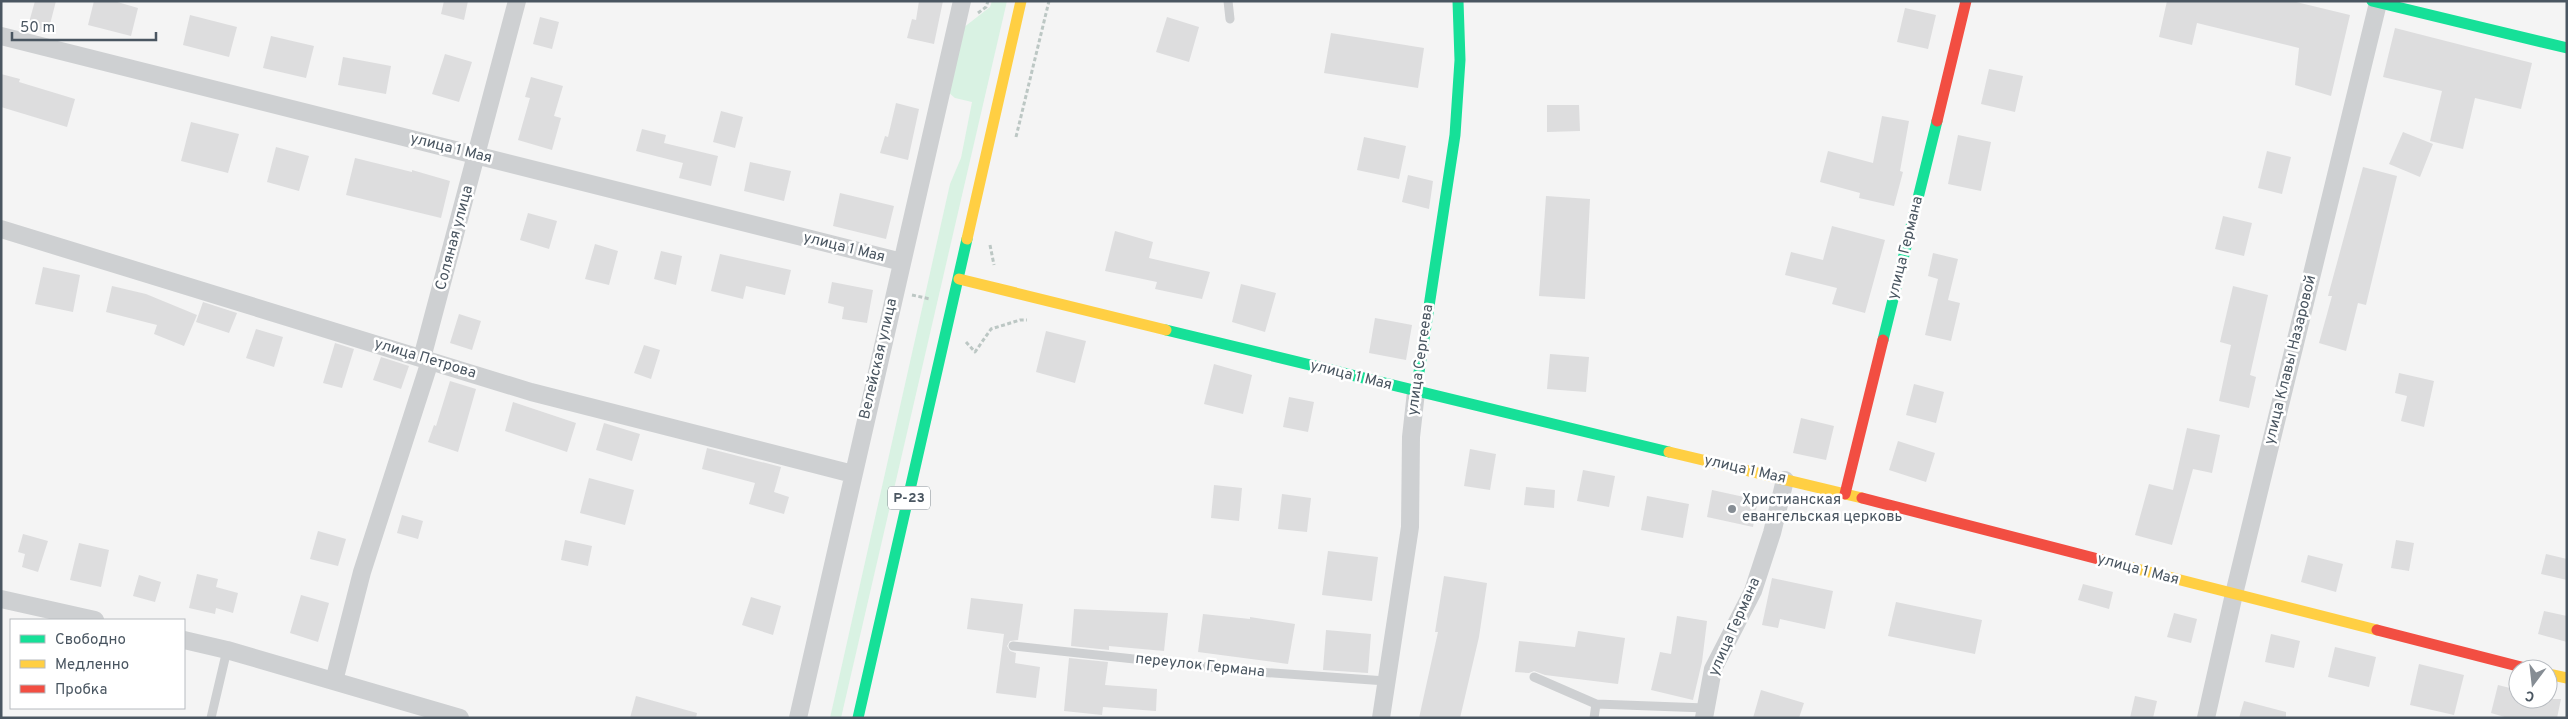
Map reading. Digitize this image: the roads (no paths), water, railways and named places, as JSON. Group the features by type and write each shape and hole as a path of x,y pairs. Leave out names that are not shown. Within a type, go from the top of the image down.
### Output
{"main road":[{"name":"Р-23","path":"858,718 1021,1"},
{"name":"улица Сергеева","path":"1416,392 1455,135 1460,60 1458,1"},
{"name":"улица Германа","path":"1845,494 1966,1"},
{"path":"2375,2 2567,48"},
{"name":"улица 1 Мая","path":"959,279 1416,392 1845,494 2508,664"}],"street":[{"name":"Соляная улица","path":"334,681 362,572 426,359 517,1"},
{"name":"Велейская улица","path":"798,718 962,1"},
{"name":"улица Клавы Назаровой","path":"2206,718 2375,2"},
{"name":"улица 1 Мая","path":"1,36 902,262"},
{"name":"улица Петрова","path":"1,229 531,392 853,474"},
{"name":"улица Сергеева","path":"1381,718 1410,527 1411,437 1416,392"},
{"name":"улица Германа","path":"1705,713 1713,669 1753,591 1772,533 1785,480"},
{"path":"1,600 90,619"},
{"path":"185,640 228,650 460,718"}],"lane":[{"path":"1228,1 1230,19"},
{"name":"переулок Германа","path":"1013,646 1245,671 1386,681"},
{"path":"211,718 228,650"},
{"path":"1534,677 1596,704 1705,713"},
{"path":"1594,718 1596,704"}],"place":[{"name":"Христианская евангельская церковь","path":"1732,509"}]}
